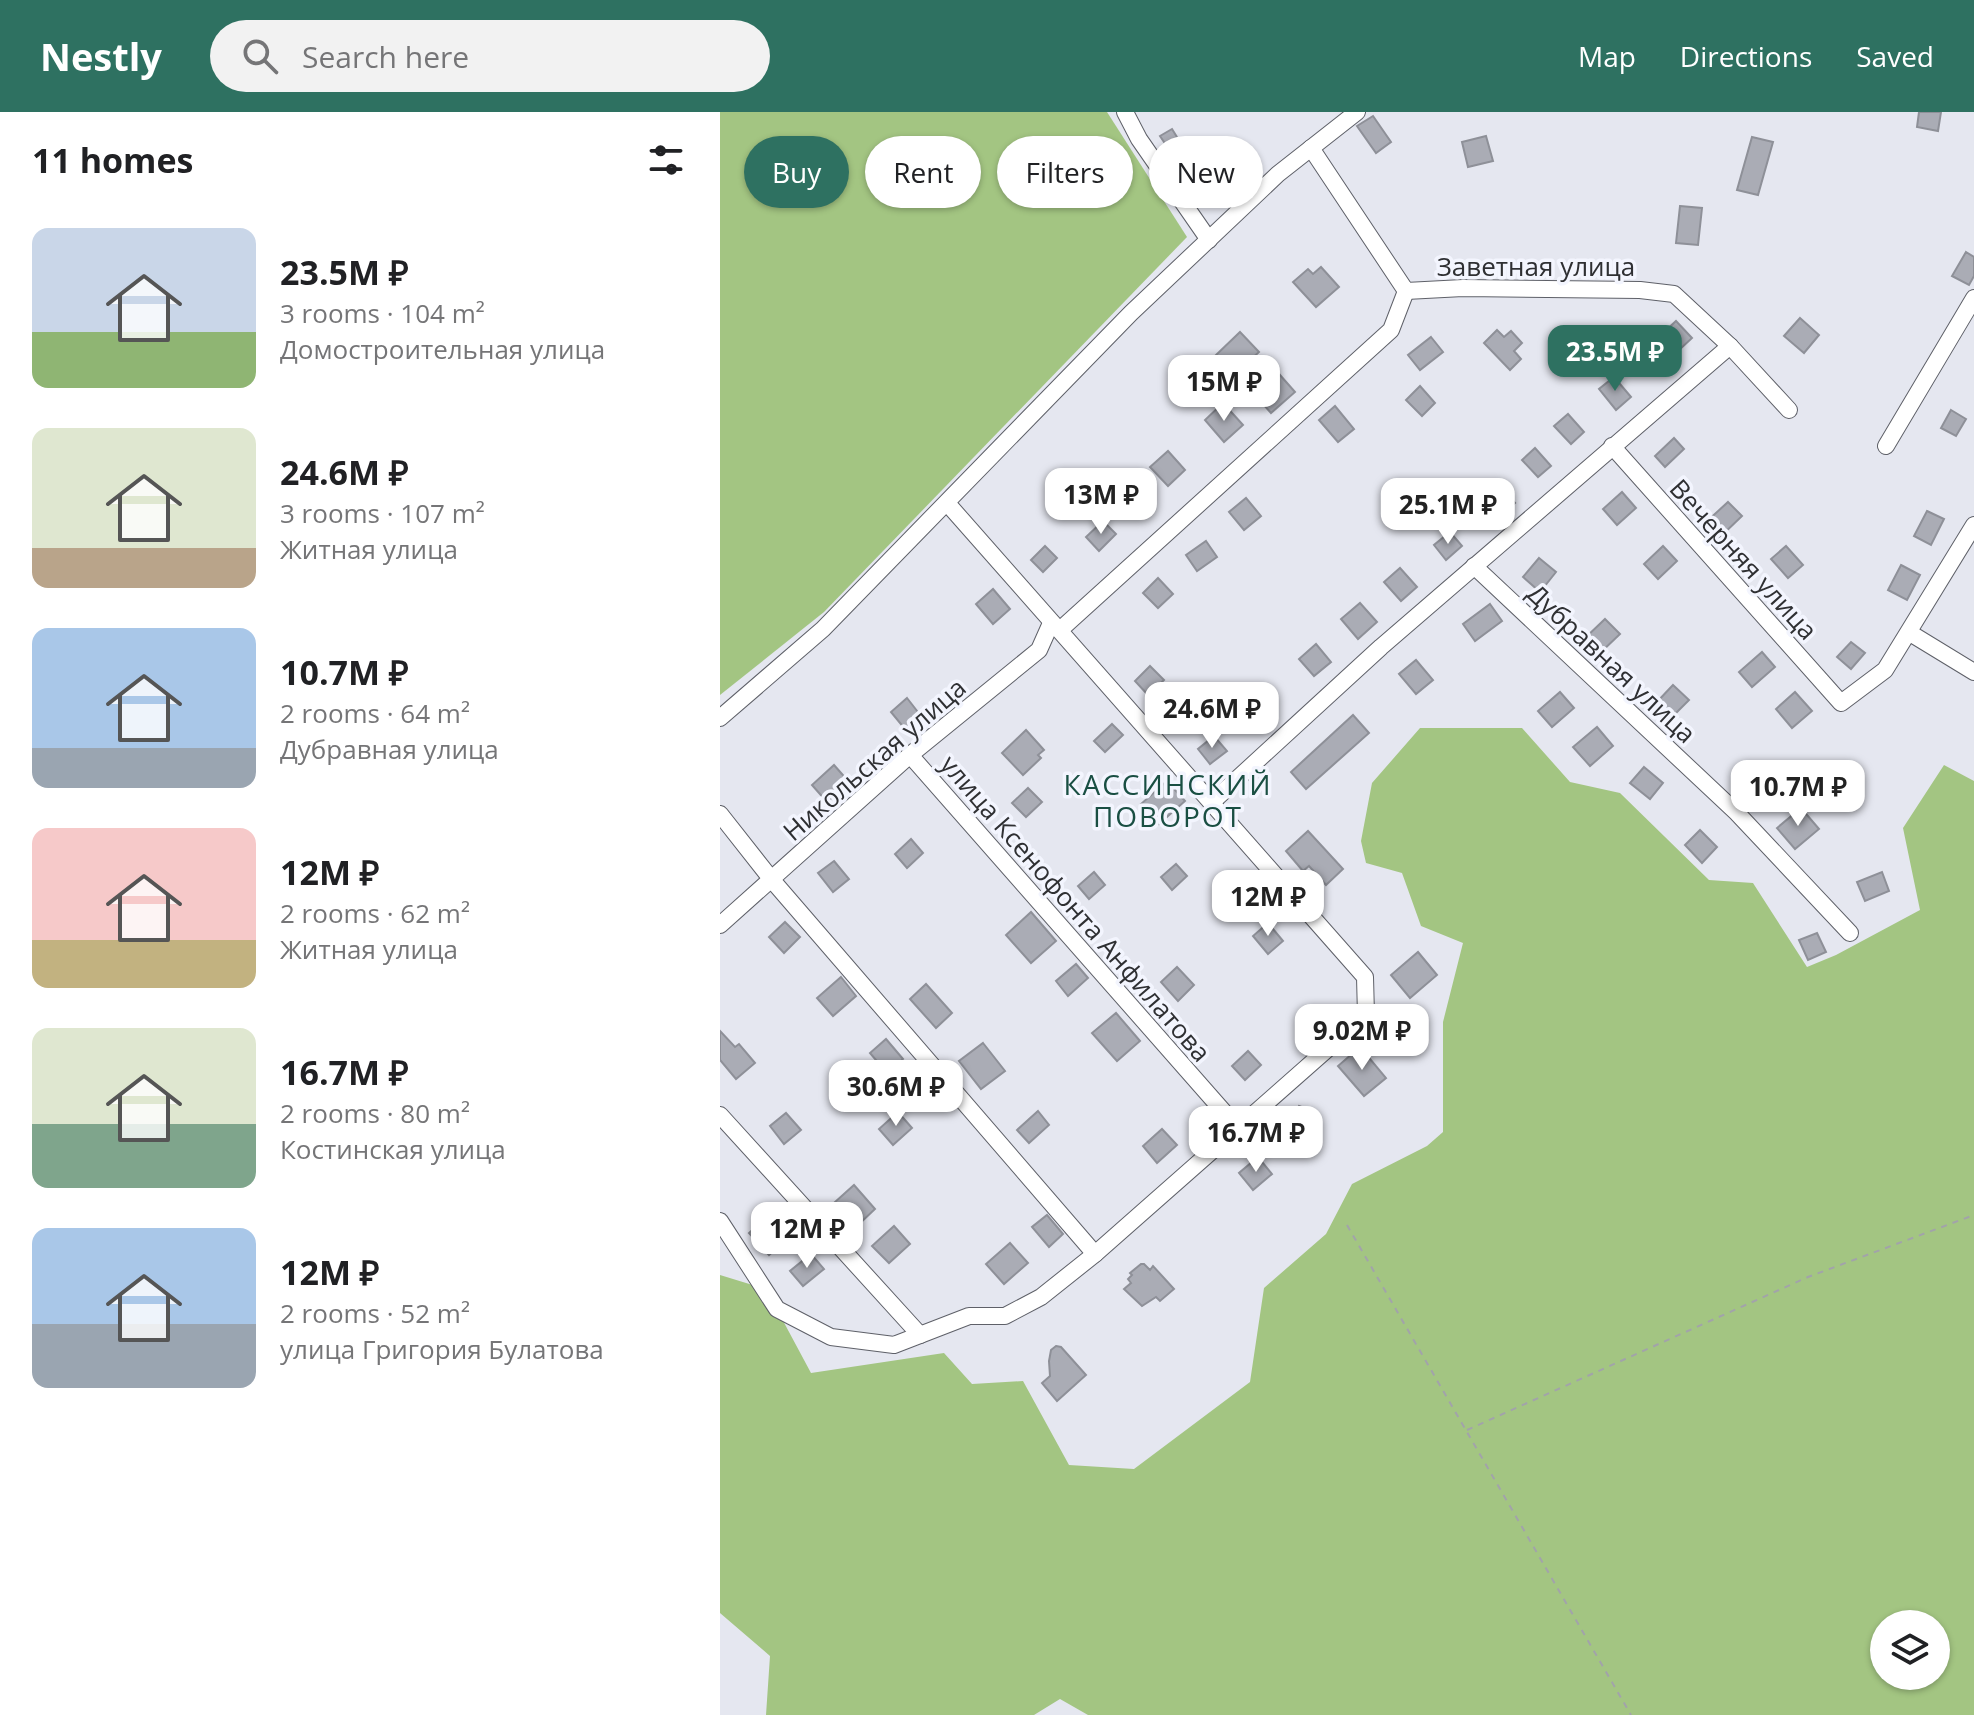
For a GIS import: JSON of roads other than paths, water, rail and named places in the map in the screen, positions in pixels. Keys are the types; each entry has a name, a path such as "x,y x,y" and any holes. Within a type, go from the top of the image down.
{"street":[{"path":"1125,112 1139,139 1209,240"},
{"path":"720,718 823,629 1131,313 1278,174 1357,112"},
{"name":"Заветная улица","path":"1311,148 1406,291 1463,288 1640,290 1674,294 1730,346 1789,410"},
{"name":"Никольская улица","path":"720,925 910,755 1039,650 1056,626 1391,330 1406,291"},
{"path":"1886,446 1974,298"},
{"path":"1212,802 1381,647 1730,346"},
{"name":"Вечерняя улица","path":"1612,446 1841,703 1885,670 1910,633"},
{"path":"720,1221 777,1309 831,1337 894,1345 969,1316 1005,1316 1041,1297 1095,1254 1366,1015 1365,977 947,503"},
{"path":"1974,525 1910,633 1974,672"},
{"name":"Дубравная улица","path":"1474,566 1737,813 1850,933"},
{"name":"улица Ксенофонта Анфилатова","path":"910,755 1238,1128"},
{"path":"720,814 772,880 1095,1254"},
{"path":"720,1115 920,1335"}],"district":[{"name":"КАССИНСКИЙ ПОВОРОТ","path":"1168,800"}]}
